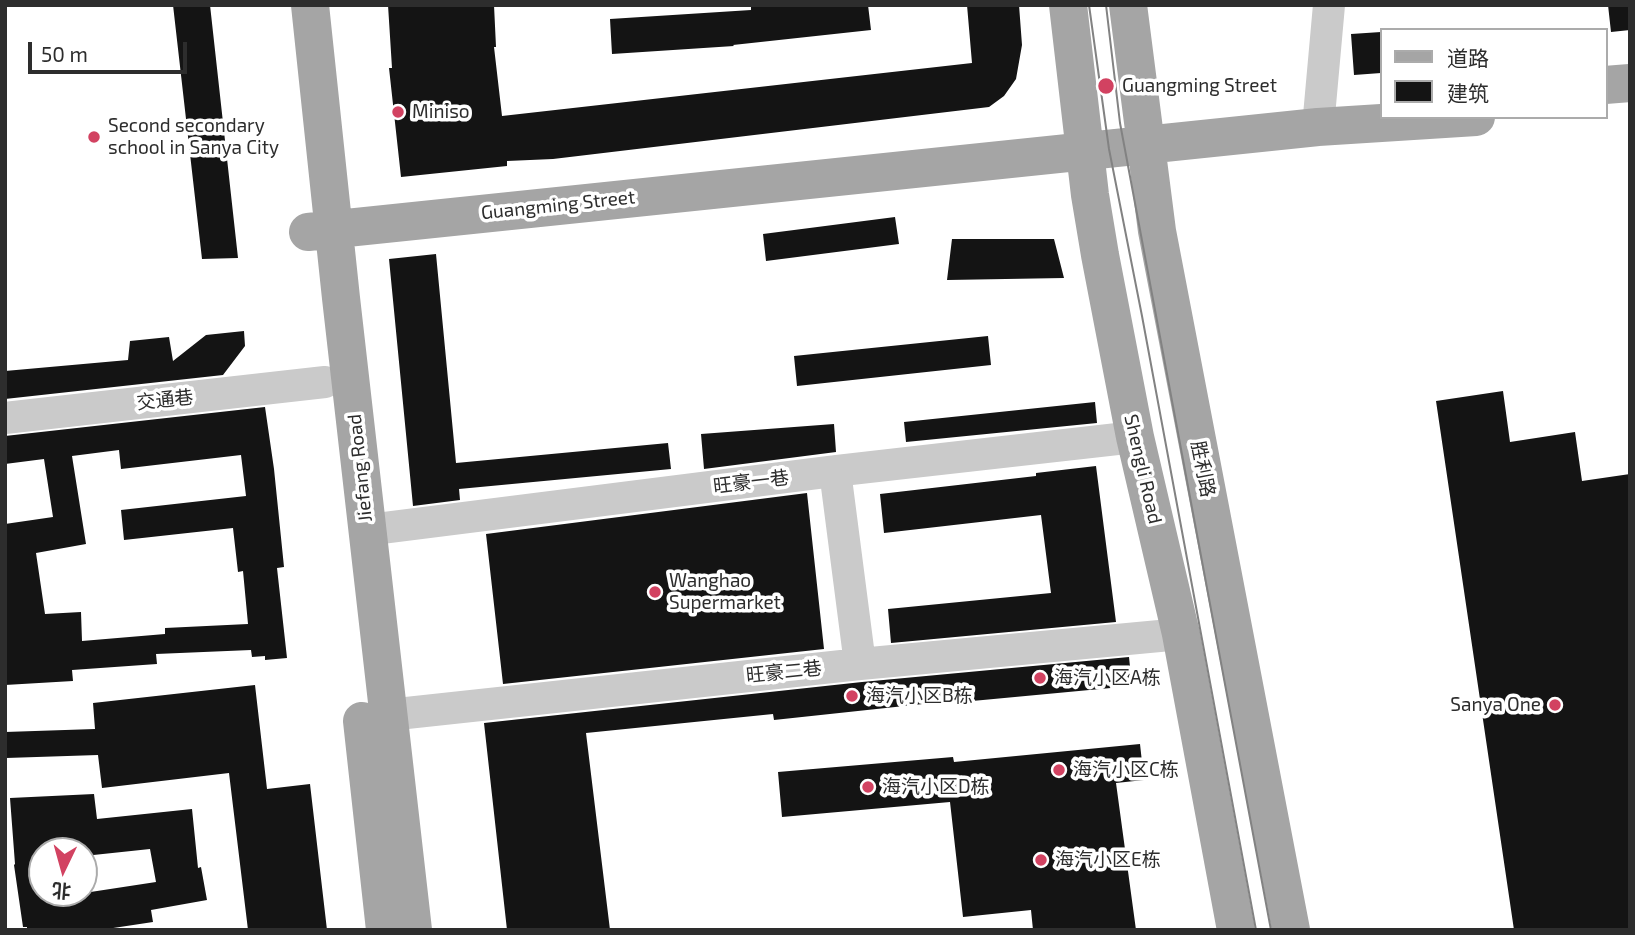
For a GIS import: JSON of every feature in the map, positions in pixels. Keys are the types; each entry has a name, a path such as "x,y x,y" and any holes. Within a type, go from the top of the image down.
{"main road":[{"name":"Jiefang Road","path":"284,5 321,220 367,530 413,930"},
{"name":"Jiefang Road","path":"310,5 326,382 385,930"},
{"name":"Shengli Road","path":"1068,5 1098,244 1135,437 1181,634 1236,930"},
{"name":"胜利路","path":"1128,5 1157,231 1291,930"},
{"path":"1607,85 1630,83"},
{"name":"Guangming Street","path":"1319,116 1380,100"},
{"path":"1607,109 1630,108"},
{"name":"Guangming Street","path":"321,220 1144,133 1319,116 1380,116"}],"street":[{"path":"1319,116 1329,5"},
{"name":"交通巷","path":"5,418 326,382"},
{"name":"旺豪一巷","path":"367,530 835,471 1135,437"},
{"path":"835,471 860,664"},
{"name":"旺豪二巷","path":"388,715 860,664 1181,634"}],"building":[{"path":"173,5 210,5 238,258 202,259"},
{"path":"388,5 494,5 494,47 502,116 972,63 967,5 1019,5 1022,45 1016,79 1004,96 989,107 553,159 507,161 507,166 401,177 389,68 392,68"},
{"path":"751,5 868,5 871,30 734,46 612,54 610,19 751,10"},
{"path":"1608,5 1630,5 1630,30 1611,32"},
{"path":"1380,32 1380,73 1354,75 1351,34"},
{"path":"895,217 899,244 766,261 763,234"},
{"path":"952,239 1054,239 1064,278 947,280"},
{"path":"436,254 456,463 668,443 671,469 459,489 460,500 413,506 389,259"},
{"path":"244,331 245,346 223,375 5,399 5,371 128,360 130,341 169,337 173,361 206,335"},
{"path":"988,336 991,365 797,386 794,356"},
{"name":"Sanya One","path":"1503,391 1510,442 1575,432 1582,481 1630,474 1630,930 1514,930 1436,401"},
{"path":"1095,402 1097,423 906,442 904,422"},
{"path":"265,407 284,567 277,568 287,658 265,660 265,656 252,657 251,650 156,654 157,664 72,670 73,681 5,685 5,524 53,517 44,459 5,464 5,436","holes":["119,450 121,469 241,455 246,496 121,510 124,540 233,528 238,572 243,571 248,624 165,628 165,634 82,641 81,612 45,614 36,553 86,544 72,456"]},
{"path":"834,424 836,452 704,469 701,434"},
{"path":"1096,466 1116,622 891,643 888,609 1051,593 1041,515 884,533 880,494 1036,476 1036,473"},
{"name":"Wanghao Supermarket","path":"807,493 824,649 503,684 486,534"},
{"path":"1129,657 1132,686 951,701 774,720 773,714 586,733 610,930 507,930 484,723 862,682"},
{"path":"255,685 267,789 310,784 327,930 248,930 229,773 102,788 98,755 6,758 5,732 95,729 93,703"},
{"path":"1140,744 1144,780 1116,783 1136,930 1033,930 1031,910 963,917 950,802 782,817 778,772 953,757 954,762"},
{"path":"94,794 97,819 192,809 198,868 201,867 207,900 151,910 153,922 100,930 27,930 27,927 23,927 10,798"}],"tram line":[{"path":"1089,5 1109,149 1256,930"},
{"path":"1106,5 1120,123 1271,930"}],"place":[{"name":"Guangming Street","path":"1106,86"},
{"name":"Miniso","path":"398,112"},
{"name":"Second secondary school in Sanya City","path":"94,137"},
{"name":"Wanghao Supermarket","path":"655,592"},
{"name":"海汽小区A栋","path":"1040,678"},
{"name":"海汽小区B栋","path":"852,696"},
{"name":"Sanya One","path":"1555,705"},
{"name":"海汽小区C栋","path":"1059,770"},
{"name":"海汽小区D栋","path":"868,787"},
{"name":"海汽小区E栋","path":"1041,860"}]}
